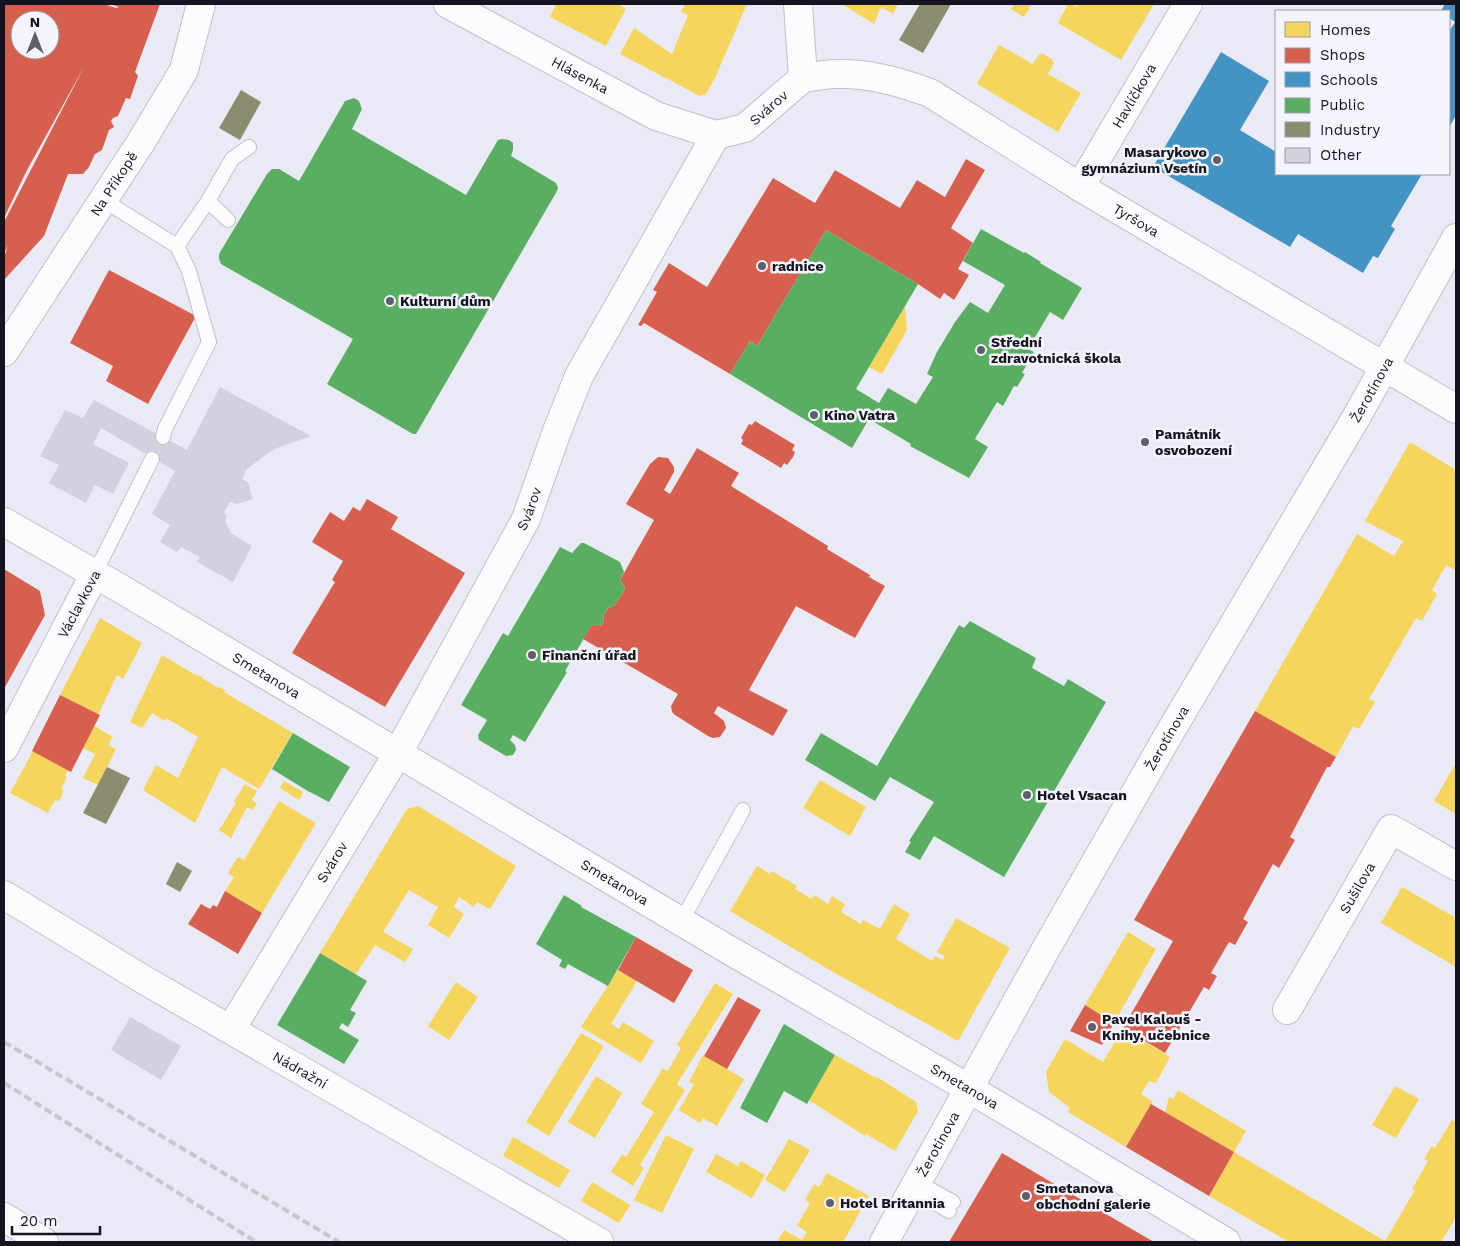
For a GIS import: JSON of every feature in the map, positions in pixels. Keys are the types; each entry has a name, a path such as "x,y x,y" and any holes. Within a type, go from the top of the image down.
{"street":[{"name":"Na Příkopě","path":"4,352 141,142 184,70 201,4"},
{"name":"Hlásenka","path":"448,4 656,116 716,135"},
{"path":"798,4 803,78"},
{"name":"Havlíčkova","path":"1080,187 1188,4"},
{"name":"Tyršova","path":"803,78 839,74 874,76 904,83 930,93 1080,187 1456,409"},
{"name":"Svárov","path":"232,1029 398,753 526,519 578,376 716,135 745,128 803,78"},
{"name":"Žerotínova","path":"884,1242 1047,947 1169,734 1190,702 1385,368 1456,238"},
{"name":"Smetanova","path":"4,522 398,753 681,922 970,1088 1226,1242"},
{"name":"Václavkova","path":"4,748 95,574"},
{"name":"Sušilova","path":"1288,1010 1391,829 1456,866"},
{"name":"Nádražní","path":"4,895 146,981 599,1242"},
{"path":"4,1218 44,1242"}],"lane":[{"path":"177,246 208,201 232,159 249,147"},
{"path":"103,200 177,246 189,271 209,342 164,429 163,437"},
{"path":"208,201 228,220"},
{"name":"Václavkova","path":"95,574 152,459"},
{"path":"681,922 742,810"},
{"path":"915,1186 951,1206"}],"building: Homes":[{"path":"556,4 617,4 626,9 606,46 550,17"},
{"path":"685,4 747,4 715,78 706,94 700,96 620,54 634,28 672,54 688,15 681,12"},
{"path":"842,4 898,4 893,14 881,7 874,24"},
{"path":"1015,4 1032,4 1024,17 1011,9"},
{"path":"1068,4 1077,7 1079,4 1154,4 1121,60 1058,23"},
{"path":"999,45 1033,64 1039,54 1041,55 1042,53 1053,60 1054,63 1048,74 1081,93 1058,132 977,84"},
{"path":"905,306 907,330 882,374 869,367"},
{"path":"1410,442 1456,470 1456,571 1446,565 1432,590 1437,594 1422,621 1416,618 1369,699 1375,702 1359,729 1353,726 1336,757 1255,711 1357,534 1394,556 1403,541 1365,521"},
{"path":"100,618 142,643 123,679 117,675 98,715 60,695"},
{"path":"162,655 194,674 203,677 218,688 225,690 224,692 293,733 259,789 222,767 195,823 143,790 156,765 178,778 198,737 166,718 165,721 152,713 142,728 130,722"},
{"path":"94,726 113,737 108,745 116,749 98,785 83,778 95,754 83,748"},
{"path":"33,751 68,770 61,789 64,790 59,801 55,800 48,813 10,793"},
{"path":"1456,763 1456,814 1434,801"},
{"path":"820,780 866,807 850,836 803,808"},
{"path":"284,781 303,792 299,800 280,788"},
{"path":"245,784 257,791 252,800 257,803 253,810 247,807 231,838 219,830 236,803 234,801"},
{"path":"279,801 316,823 262,913 225,891 234,877 228,873 238,857 244,860"},
{"path":"418,806 516,866 490,909 477,902 474,907 459,897 454,907 464,914 449,938 428,925 438,907 409,890 383,932 413,949 405,962 375,945 356,974 320,953 407,809"},
{"path":"757,866 770,874 772,871 797,886 795,889 812,899 814,895 828,904 832,896 845,904 841,912 861,924 863,920 880,929 894,904 910,914 896,939 932,961 935,956 942,960 945,956 937,952 956,918 1010,948 958,1041 833,972 730,911"},
{"path":"1402,887 1456,918 1456,967 1381,923"},
{"path":"1128,932 1156,949 1114,1023 1085,1005"},
{"path":"618,970 637,981 611,1024 619,1029 623,1022 654,1041 641,1063 581,1027"},
{"path":"456,982 478,997 449,1040 428,1026"},
{"path":"715,983 733,994 677,1084 685,1090 640,1165 644,1168 633,1186 611,1172 622,1154 626,1157 654,1112 641,1104 663,1068 668,1071 681,1048 677,1045"},
{"path":"1123,1028 1170,1057 1156,1083 1149,1081 1141,1094 1153,1102 1126,1147 1068,1112 1070,1108 1049,1092 1046,1072 1065,1039 1103,1062"},
{"path":"581,1033 604,1046 549,1136 526,1122"},
{"path":"703,1055 744,1079 717,1126 703,1118 700,1123 679,1110 694,1084 689,1082"},
{"path":"835,1055 877,1077 916,1102 918,1111 895,1151 866,1134 865,1136 809,1100"},
{"path":"596,1076 622,1093 595,1138 568,1122"},
{"path":"1395,1086 1419,1099 1396,1138 1372,1125"},
{"path":"1178,1090 1246,1131 1234,1152 1165,1112 1169,1097 1173,1099"},
{"path":"1452,1120 1456,1122 1456,1217 1441,1242 1289,1242 1209,1196 1234,1152 1385,1241 1415,1190 1412,1189 1428,1161 1424,1159 1432,1146 1435,1148"},
{"path":"666,1135 694,1149 662,1213 634,1200"},
{"path":"513,1137 570,1170 559,1188 503,1156"},
{"path":"789,1139 810,1150 785,1192 765,1180"},
{"path":"716,1154 738,1166 741,1161 765,1175 752,1198 706,1172"},
{"path":"827,1173 869,1196 843,1242 777,1242 784,1230 802,1240 807,1232 797,1226 810,1203 805,1200 814,1184 819,1187"},
{"path":"592,1182 630,1205 619,1223 581,1201"}],"building: Shops":[{"path":"4,4 104,4 116,8 119,7 110,4 160,4 135,72 138,76 130,99 126,98 118,116 111,121 114,127 109,130 102,150 95,154 89,167 83,174 68,174 44,236 4,280 4,257 8,246 4,253 4,222 85,65 26,172 4,218"},
{"name":"radnice","path":"966,159 985,170 951,228 973,243 958,269 969,275 954,300 944,293 940,299 826,230 757,346 750,341 730,374 644,323 641,326 638,325 657,292 653,290 669,263 707,287 773,178 815,203 835,170 900,208 917,180 945,197"},
{"path":"109,270 196,316 148,404 106,381 113,366 70,343"},
{"path":"755,421 795,445 792,450 795,452 793,457 787,465 784,463 781,468 741,444 743,440 741,438 749,424 752,425"},
{"path":"697,448 739,473 731,486 828,546 827,549 885,586 855,638 796,606 749,690 788,710 773,736 718,706 714,713 724,721 726,728 720,737 713,738 708,736 672,712 671,706 678,694 583,639 591,626 603,624 604,615 608,608 615,605 624,591 625,587 620,580 654,520 626,504 650,464 658,457 668,458 674,467 674,472 664,490 670,494"},
{"path":"367,499 398,517 391,529 465,573 385,707 292,653 335,582 332,580 343,561 312,542 330,512 344,521 353,507 360,511"},
{"path":"4,569 40,591 45,615 4,689"},
{"path":"60,695 100,715 71,772 32,751"},
{"path":"1255,711 1336,757 1330,767 1327,767 1290,837 1295,840 1279,868 1273,864 1243,919 1248,922 1235,945 1229,942 1211,973 1217,976 1209,990 1204,987 1165,1053 1123,1028 1173,941 1134,920"},
{"path":"225,891 262,913 238,954 188,924 201,904 210,909 213,905 217,907"},
{"path":"636,937 693,970 674,1003 618,970"},
{"path":"738,997 761,1010 727,1069 704,1056"},
{"name":"Pavel Kalouš - Knihy, učebnice","path":"1085,1005 1114,1023 1102,1045 1070,1031"},
{"path":"1151,1104 1234,1152 1209,1196 1126,1147"},
{"name":"Smetanova obchodní galerie","path":"1002,1153 1051,1182 1154,1242 949,1242"}],"building: Schools":[{"path":"1445,4 1456,4 1456,115 1450,126 1450,30 1455,22 1450,19 1450,10 1442,10"},
{"name":"Masarykovo gymnázium Vsetín","path":"1221,52 1269,81 1240,130 1275,151 1275,175 1421,175 1391,226 1395,229 1378,258 1373,256 1363,273 1298,234 1290,247 1153,167"}],"building: Public":[{"name":"Kulturní dům","path":"354,98 359,101 362,109 352,129 466,195 498,140 502,139 513,143 511,156 556,183 558,188 416,434 327,384 353,339 221,264 219,259 219,254 267,174 272,169 279,169 299,181 345,101"},
{"path":"981,229 1025,252 1082,288 1063,320 1050,312 1028,349 1034,352 1022,373 1025,374 1017,387 1014,386 1003,406 997,402 975,439 988,447 969,478 910,446 911,444 869,419 852,448 730,374 750,341 757,346 826,230 918,284 856,389 879,403 888,388 916,404 933,377 927,374 937,352 955,322 970,302 988,313 1005,285 963,261"},
{"name":"Finanční úřad","path":"581,543 620,562 624,572 620,580 625,587 624,591 615,605 608,608 604,615 603,624 591,626 565,671 567,672 525,742 513,735 510,740 515,745 516,750 513,755 506,756 479,740 478,735 487,720 461,705 503,633 508,636 560,547 572,553"},
{"path":"970,621 1036,658 1032,668 1064,686 1068,679 1106,702 1004,877 934,836 920,860 905,852 911,842 909,841 934,802 890,777 875,801 805,760 821,733 877,766 959,625 964,628"},
{"path":"293,733 350,767 329,802 272,769"},
{"path":"564,895 581,907 636,937 608,986 568,964 565,969 559,966 562,960 536,944"},
{"path":"320,953 367,981 350,1010 356,1013 348,1027 342,1023 339,1028 359,1040 344,1064 277,1025"},
{"path":"784,1024 835,1055 807,1104 784,1091 767,1123 740,1108"}],"building: Industry":[{"path":"920,4 951,4 923,53 899,40"},
{"path":"241,90 261,102 240,140 219,128"},
{"path":"107,767 130,778 106,824 83,813"},
{"path":"177,862 192,871 180,892 166,884"}],"building: Other":[{"path":"220,387 311,436 277,448 247,469 242,479 248,482 253,499 237,504 230,502 224,512 226,523 231,533 252,546 233,582 197,562 200,557 181,547 177,552 160,542 170,525 152,514 175,471 101,428 93,444 129,463 113,494 95,485 86,503 49,483 59,465 40,456 65,410 83,418 94,400 187,450"},
{"path":"130,1017 181,1046 161,1080 111,1050"}],"railway":[{"path":"4,1042 339,1242"},
{"path":"4,1083 256,1242"}],"place":[{"name":"Masarykovo gymnázium Vsetín","path":"1217,160"},
{"name":"radnice","path":"762,266"},
{"name":"Kulturní dům","path":"390,301"},
{"name":"Střední zdravotnická škola","path":"981,350"},
{"name":"Kino Vatra","path":"814,415"},
{"name":"Památník osvobození","path":"1145,442"},
{"name":"Finanční úřad","path":"532,655"},
{"name":"Hotel Vsacan","path":"1027,795"},
{"name":"Pavel Kalouš - Knihy, učebnice","path":"1092,1027"},
{"name":"Smetanova obchodní galerie","path":"1026,1196"},
{"name":"Hotel Britannia","path":"830,1203"}]}
